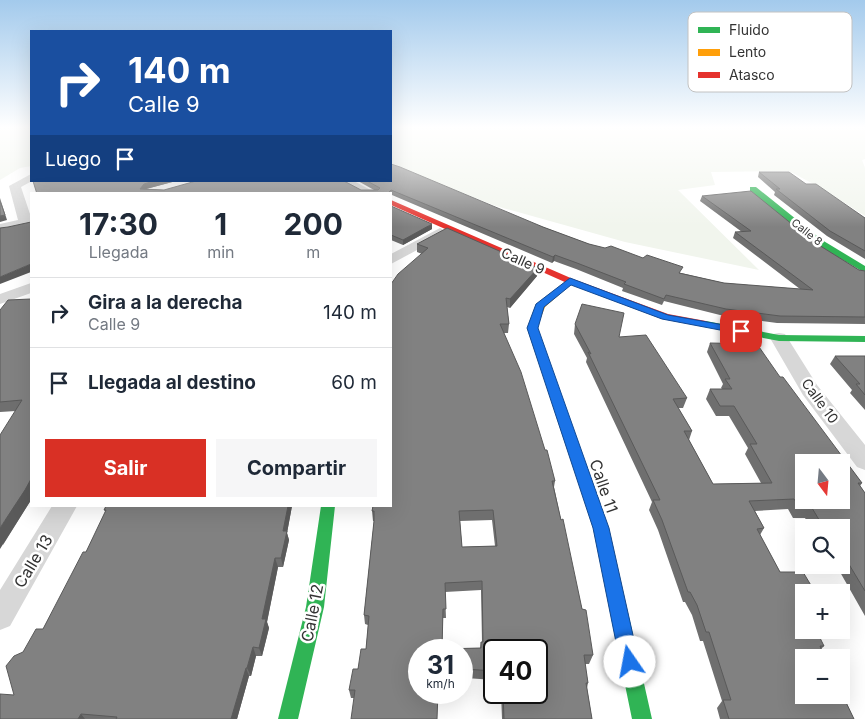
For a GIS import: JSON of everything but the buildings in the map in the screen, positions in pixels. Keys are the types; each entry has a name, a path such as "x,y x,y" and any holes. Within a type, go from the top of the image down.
{"street":[{"path":"0,228 28,222 15,186 30,178"},
{"path":"346,182 368,192"},
{"name":"Calle 8","path":"753,188 819,242 865,270"},
{"name":"Calle 9","path":"392,202 570,281 666,317 779,338 865,339"},
{"path":"392,259 448,227"},
{"name":"Calle 11","path":"570,281 540,306 532,328 601,528 642,719"},
{"path":"0,299 30,288"},
{"name":"Calle 10","path":"779,338 810,390 865,461"},
{"name":"Calle 13","path":"0,616 64,507"},
{"name":"Calle 12","path":"288,719 315,607 328,507"}],"shaded area":[{"path":"0,161 30,161 30,166 20,168 0,180"},
{"path":"392,161 862,161 865,168 865,216 823,189 789,171 711,172 715,185 678,190 759,270 625,242 496,206 392,165"}],"traffic: fast":[{"path":"753,189 819,242 865,270"},
{"path":"706,324 779,338 865,339"},
{"path":"288,719 315,607 328,507"},
{"path":"620,617 642,719"}],"traffic: slow":[{"path":"570,281 540,306 532,328 601,528 620,617"}],"traffic: jam":[{"path":"392,202 570,281 666,317 706,324"}],"route":[{"path":"630,662 601,528 532,328 540,306 570,281 666,317 741,331"}]}
